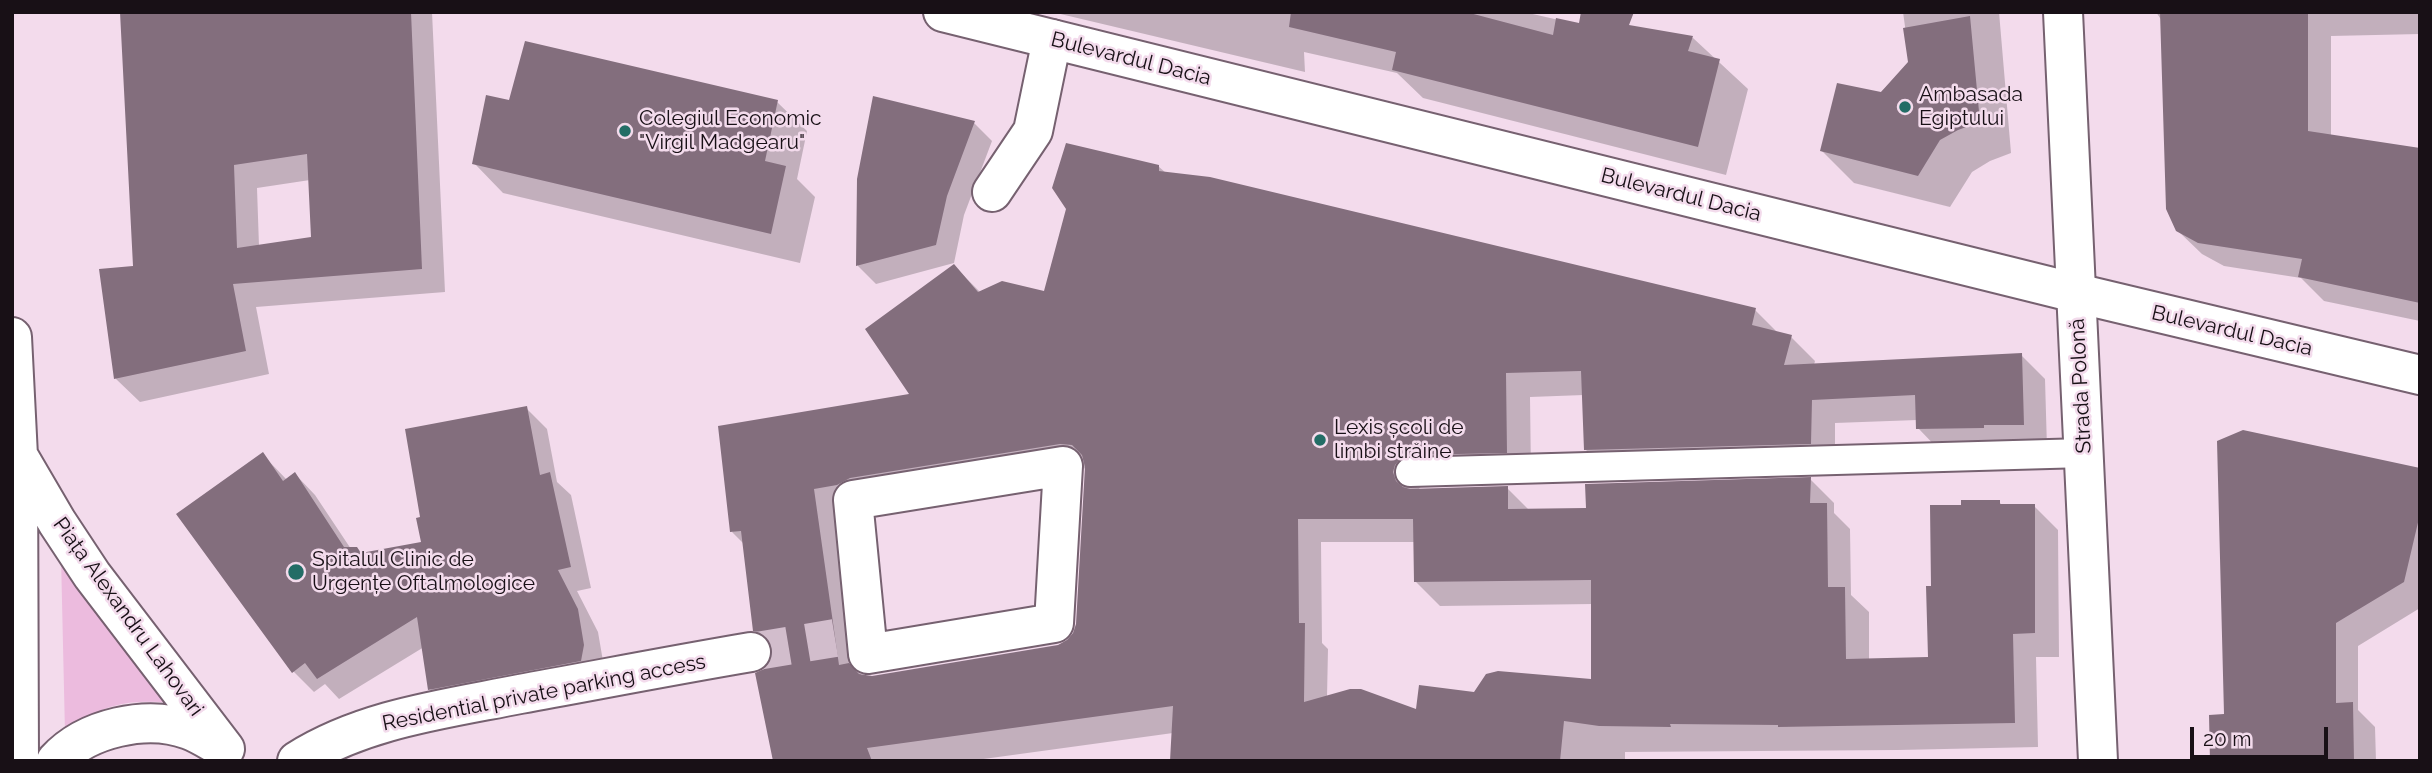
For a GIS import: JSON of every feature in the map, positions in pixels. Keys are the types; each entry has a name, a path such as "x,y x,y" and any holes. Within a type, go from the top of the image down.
{"street":[{"name":"Bulevardul Dacia","path":"943,12 2420,376"},
{"name":"Strada Polonă","path":"2063,12 2098,761"},
{"path":"992,192 1033,131 1052,39"},
{"path":"12,337 19,456"},
{"name":"Piața Alexandru Lahovari","path":"19,456 57,522 92,575 231,755"},
{"name":"Piața Alexandru Lahovari","path":"19,456 19,761"},
{"path":"1063,466 1054,623 868,654 850,636 853,500 1063,466"},
{"name":"Residential private parking access","path":"299,759 371,727 431,711 751,652"},
{"name":"Piața Alexandru Lahovari","path":"56,761 65,751 102,730 145,723 188,729 231,755"}],"lane":[{"path":"1410,472 2085,453"}],"shaded area":[{"path":"61,557 173,703 141,702 115,706 78,723 65,733"}],"building":[{"path":"120,12 411,12 422,269 233,284 246,351 114,379 99,269 133,266","holes":["307,154 311,237 237,248 234,165"]},
{"path":"1291,12 1466,12 1553,35 1556,18 1579,23 1581,12 1634,12 1629,25 1693,36 1688,51 1720,59 1698,147 1392,70 1396,52 1289,27"},
{"path":"2160,12 2308,12 2308,131 2420,148 2420,303 2298,277 2302,259 2198,243 2176,231 2166,209"},
{"name":"Ambasada Egiptului","path":"1970,16 1980,122 1940,140 1918,176 1820,151 1837,83 1881,92 1908,62 1903,28"},
{"name":"Colegiul Economic \"Virgil Madgearu\"","path":"525,41 778,100 765,161 786,166 771,234 472,164 486,95 509,100"},
{"path":"873,96 975,121 947,196 936,245 856,266 857,179"},
{"path":"1066,143 1159,165 1159,171 1210,177 1756,308 1752,325 1792,335 1784,365 2022,353 2024,425 1916,429 1915,395 1812,400 1811,444 1584,450 1581,371 1506,373 1507,453 1409,455 1401,458 1393,472 1396,481 1410,489 1508,486 1508,509 1586,508 1585,484 1811,477 1810,503 1827,503 1828,587 1845,587 1846,659 1928,657 1926,586 1931,586 1930,505 1961,505 1961,500 2000,500 2000,504 2035,504 2035,633 2013,634 2015,723 1778,727 1670,724 1671,727 1599,726 1564,721 1560,761 1170,761 1173,706 867,748 872,761 773,761 755,673 764,669 771,660 773,649 767,638 753,631 741,531 730,532 718,426 909,394 865,329 954,264 978,292 1002,281 1044,291 1066,209 1052,188","holes":["1060,444 1072,445 1082,455 1085,467 1076,624 1067,640 1058,645 872,676 859,674 849,663 839,665 814,489 837,485 850,478","1298,519 1413,519 1414,582 1591,580 1591,679 1498,671 1486,674 1474,692 1419,685 1416,709 1361,689 1350,689 1304,702 1305,623 1299,623"]},
{"path":"527,406 540,475 550,472 571,567 558,570 578,609 584,645 581,661 428,690 417,617 317,679 305,663 292,673 176,514 263,452 283,481 295,472 344,547 357,547 361,553 421,542 416,518 420,517 405,429"},
{"path":"2243,430 2420,468 2420,514 2404,582 2336,623 2336,703 2353,702 2354,761 2210,761 2209,715 2224,714 2217,441"}],"tunnel":[{"path":"751,652 835,638"}],"place":[{"name":"Ambasada Egiptului","path":"1905,107"},
{"name":"Colegiul Economic \"Virgil Madgearu\"","path":"625,131"},
{"name":"Lexis școli de limbi străine","path":"1320,440"},
{"name":"Spitalul Clinic de Urgențe Oftalmologice","path":"296,572"}]}
